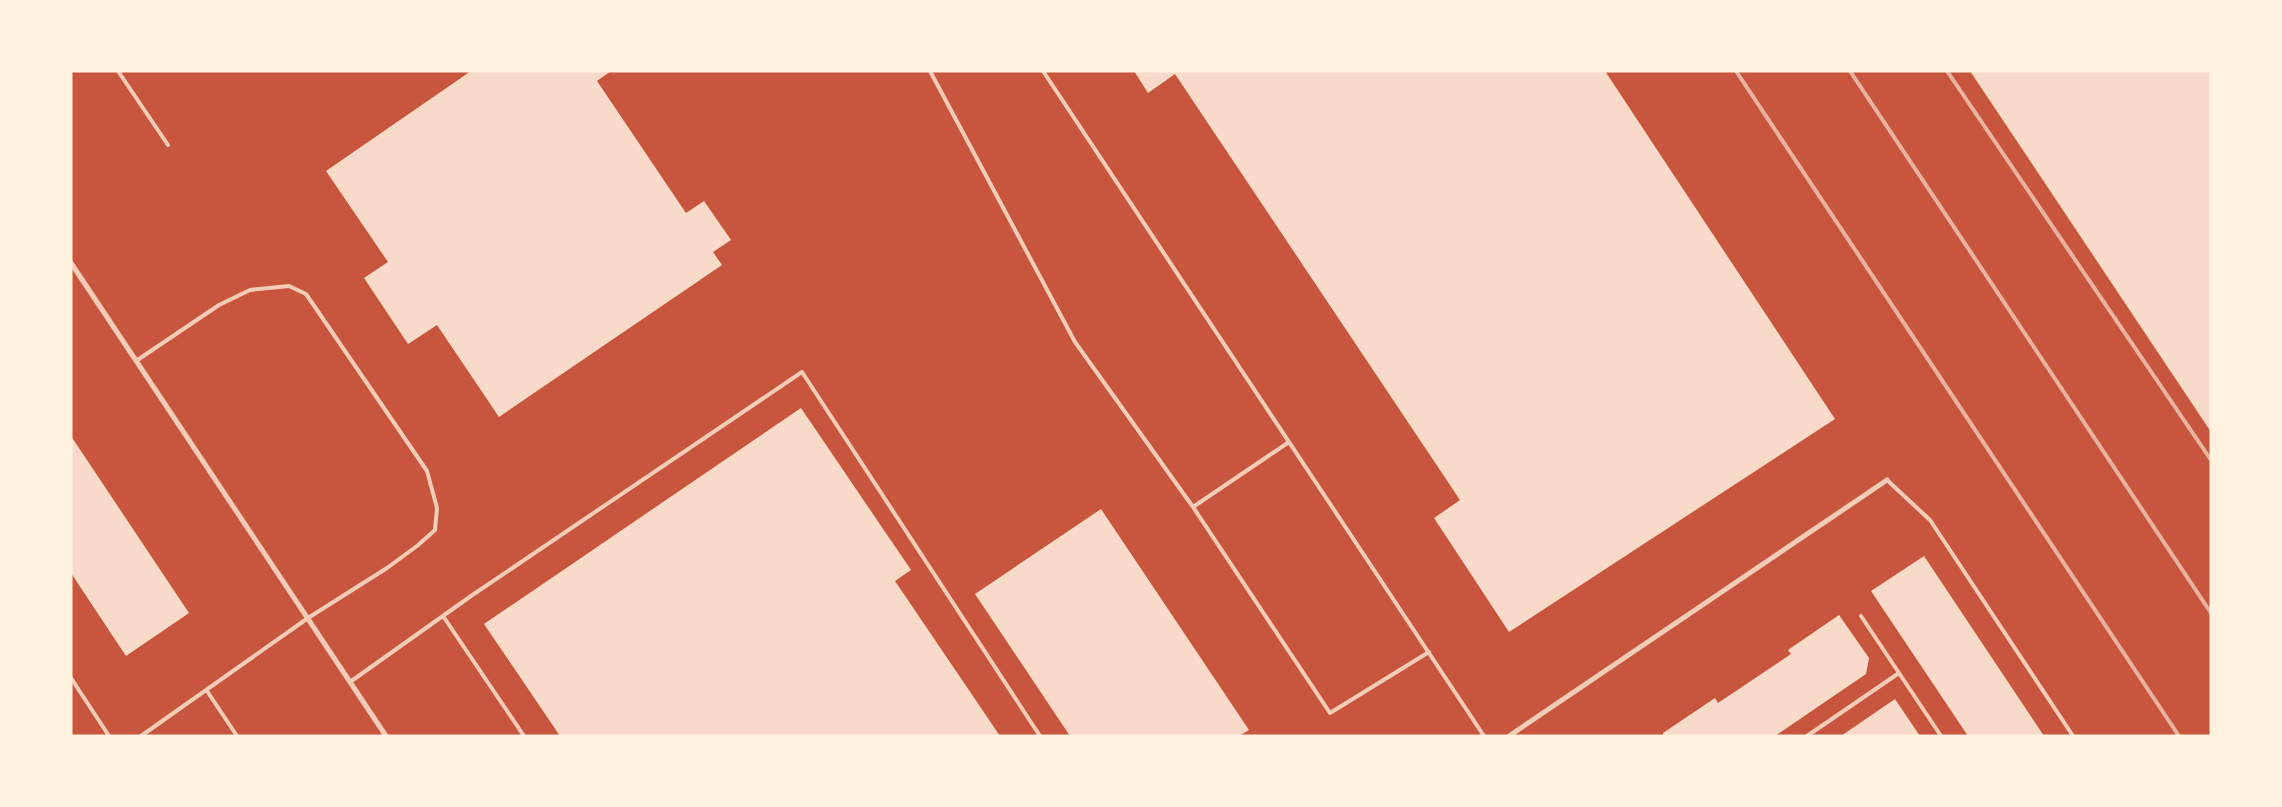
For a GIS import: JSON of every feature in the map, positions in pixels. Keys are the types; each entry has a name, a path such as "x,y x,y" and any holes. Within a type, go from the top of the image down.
{"street":[{"path":"71,264 386,736"},
{"path":"1509,736 1887,480"}],"lane":[{"path":"118,71 168,145"},
{"path":"930,71 1075,342 1193,507 1330,712 1429,652"},
{"path":"1043,71 1484,736"},
{"path":"136,361 219,305 250,290 289,286 306,294 427,471 437,508 435,530 417,546 387,568 308,618 141,736"},
{"path":"350,682 443,616 802,372 1040,736"},
{"path":"1193,507 1289,442"},
{"path":"1887,480 1930,520 2073,736"},
{"path":"443,616 524,736"},
{"path":"1860,616 1941,736"},
{"path":"1807,736 1899,673"},
{"path":"71,678 110,736"},
{"path":"207,691 237,736"}],"building":[{"path":"471,71 611,71 597,81 686,213 704,201 731,240 713,252 722,265 499,417 437,325 408,344 364,278 388,262 326,171"},
{"path":"1134,71 1605,71 1835,419 1509,632 1434,518 1460,500 1175,74 1148,93"},
{"path":"1970,71 2211,71 2211,432"},
{"path":"801,408 911,570 895,581 1000,736 560,736 484,624"},
{"path":"71,436 189,613 126,656 71,573"},
{"path":"1101,509 1249,730 1239,736 1070,736 975,594"},
{"path":"1924,556 2044,736 1968,736 1871,591"},
{"path":"1839,615 1869,658 1866,674 1775,736 1664,736 1663,733 1715,698 1718,703 1791,654 1788,650"},
{"path":"1895,699 1920,736 1841,736"}],"railway":[{"path":"1736,71 2179,736"},
{"path":"1850,71 2211,613"},
{"path":"1947,71 2211,460"}]}
